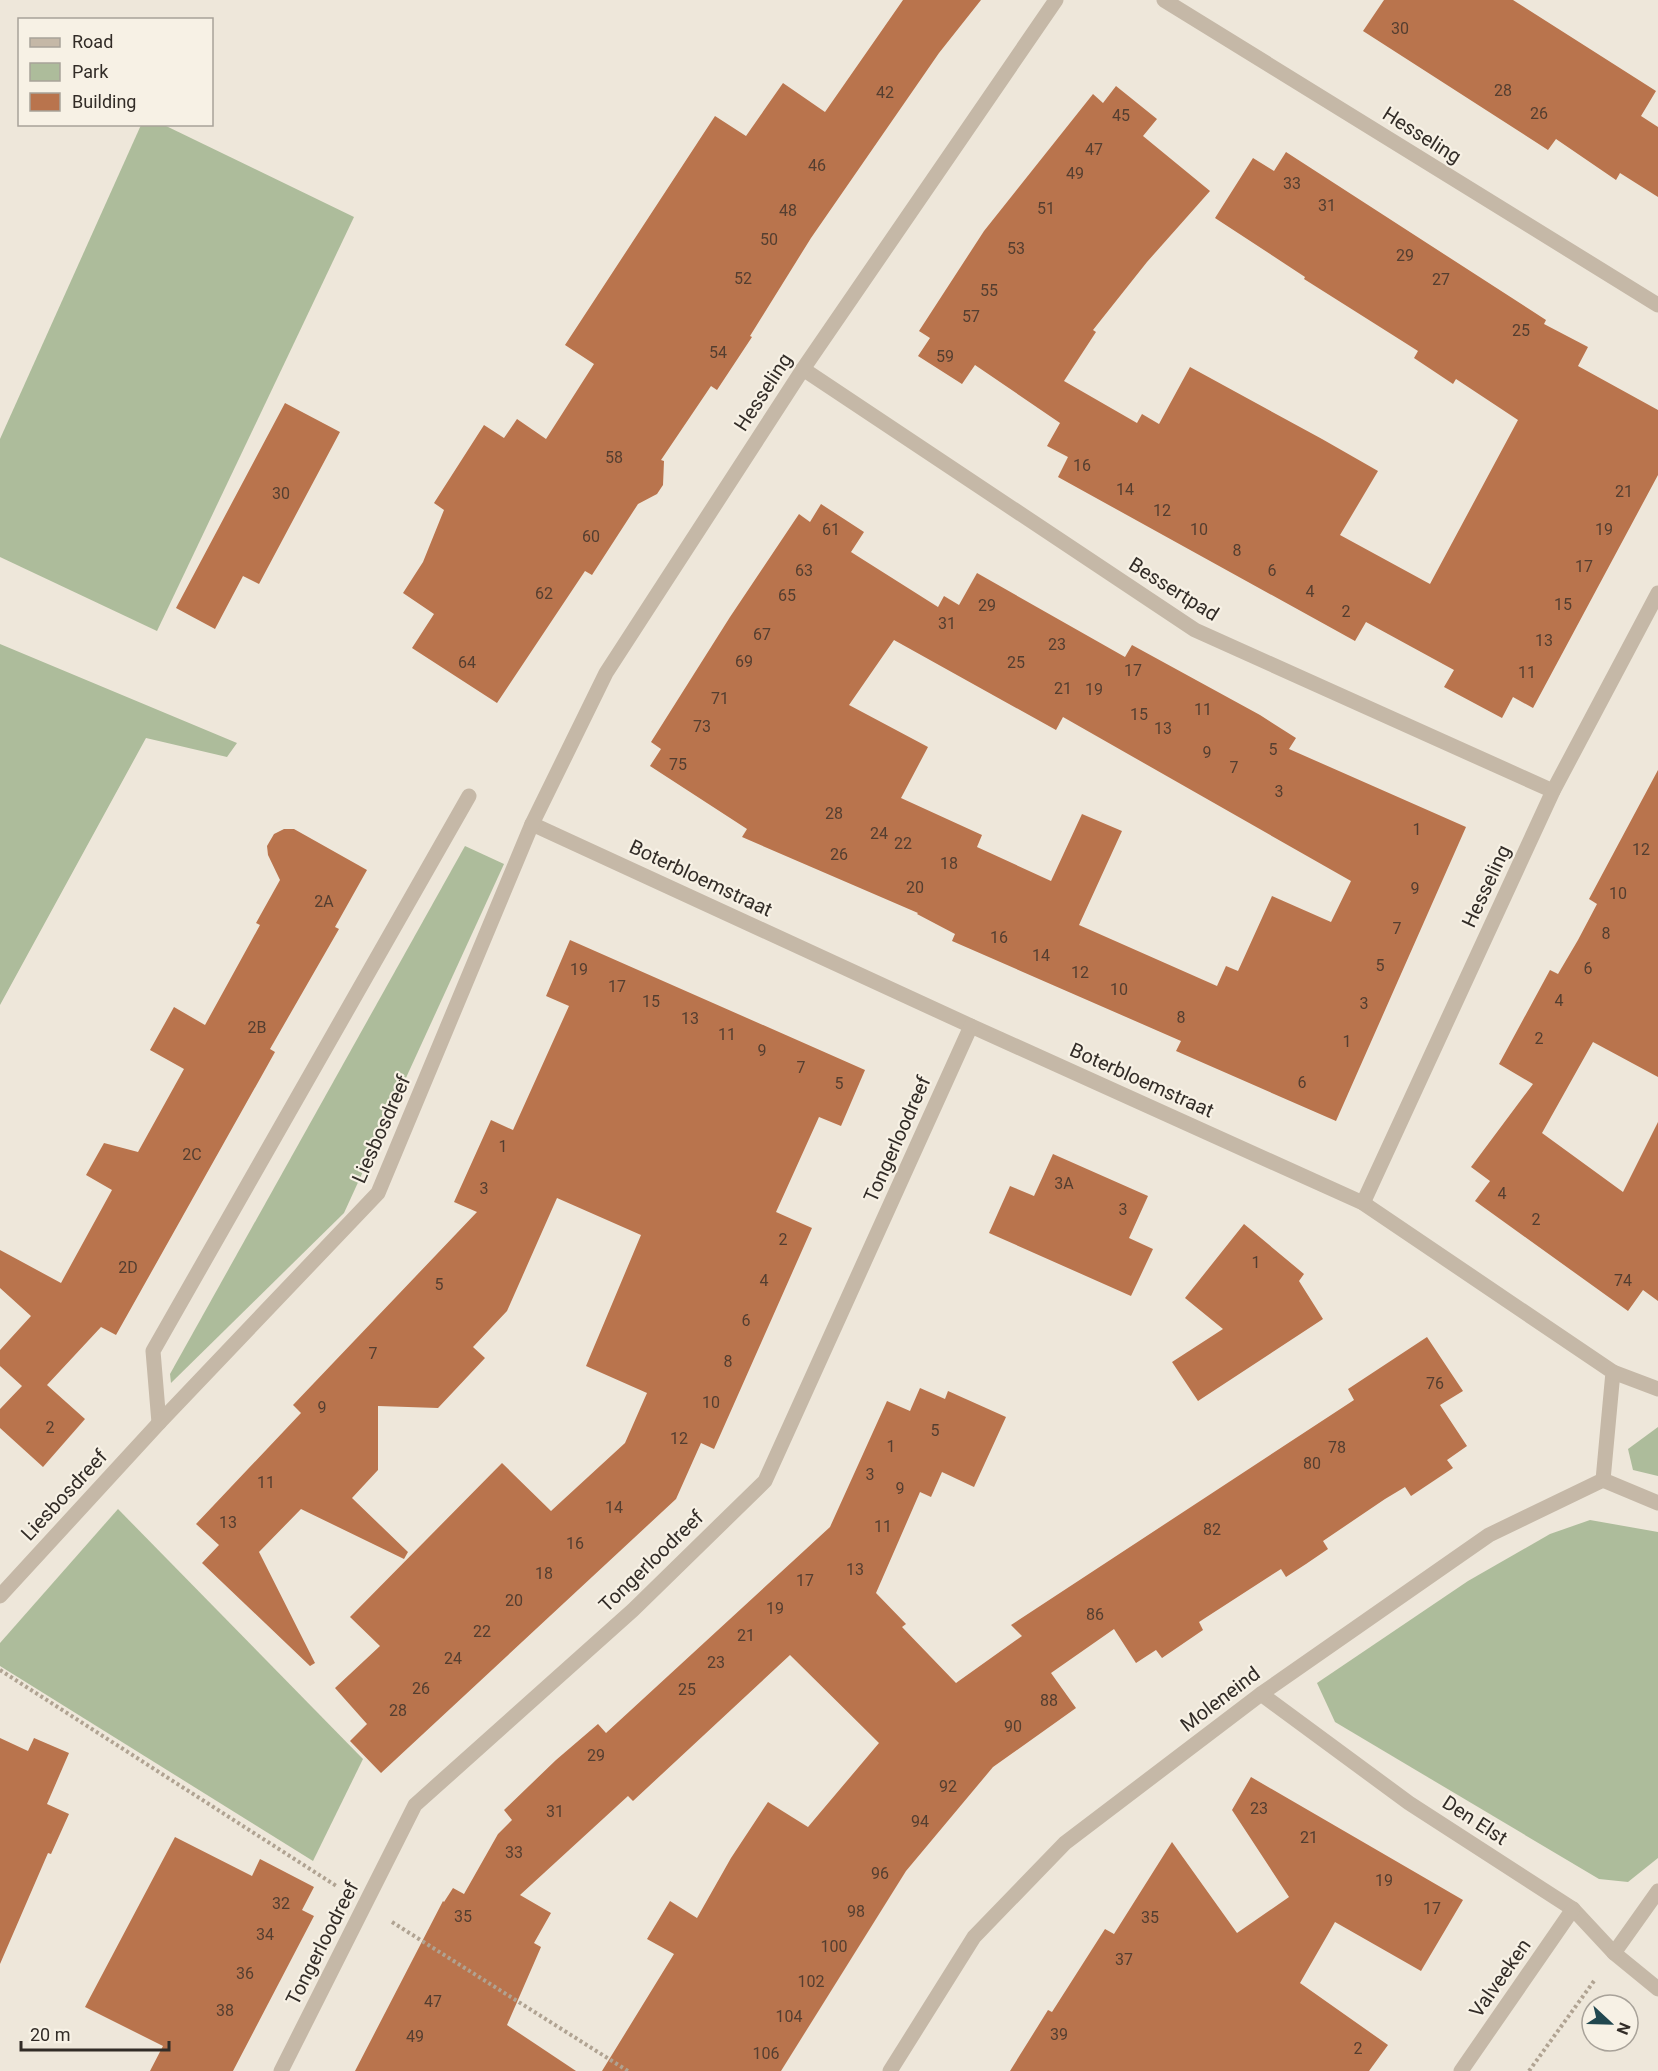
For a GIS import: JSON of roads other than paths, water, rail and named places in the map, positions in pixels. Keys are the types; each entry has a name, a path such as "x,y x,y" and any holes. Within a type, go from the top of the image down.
{"street":[{"name":"Hesseling","path":"532,824 606,673 803,369 1056,0"},
{"name":"Hesseling","path":"1164,0 1658,305"},
{"name":"Bessertpad","path":"803,369 1195,630 1553,791"},
{"name":"Hesseling","path":"1363,1203 1553,791 1658,593"},
{"path":"159,1423 153,1351 469,796"},
{"name":"Boterbloemstraat","path":"532,824 1363,1203 1613,1372"},
{"name":"Liesbosdreef","path":"0,1596 159,1423 378,1193 532,824"},
{"name":"Tongerloodreef","path":"281,2071 415,1805 633,1610 765,1481 971,1026"},
{"path":"1658,1389 1613,1372 1604,1480 1658,1503"},
{"name":"Moleneind","path":"890,2071 974,1937 1065,1843 1261,1694 1489,1535 1604,1480"},
{"name":"Den Elst","path":"1261,1694 1409,1803 1573,1909 1614,1953 1658,1989"},
{"path":"1614,1953 1658,1891"},
{"name":"Valveeken","path":"1461,2071 1573,1909"}]}
